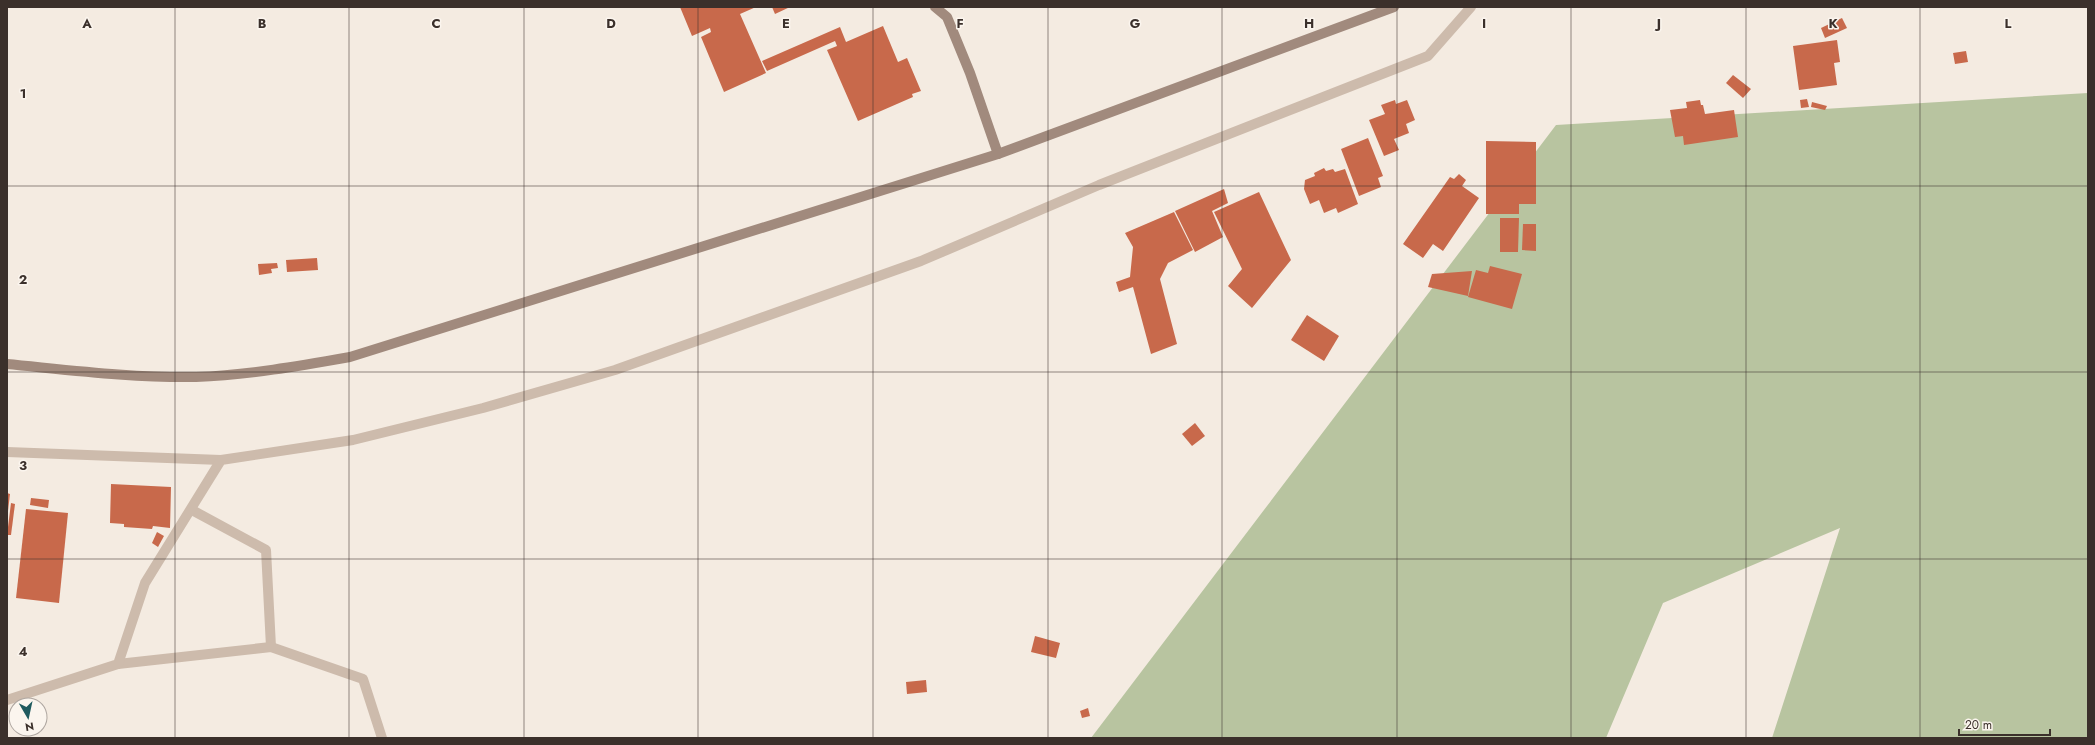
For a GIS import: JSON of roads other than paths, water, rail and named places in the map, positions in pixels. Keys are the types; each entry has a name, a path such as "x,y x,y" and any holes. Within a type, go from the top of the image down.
{"street":[{"path":"935,7 947,17 970,73 998,154"},
{"path":"7,364 128,376 196,377 270,371 350,357 998,154 1394,7"},
{"path":"7,452 221,460 353,440 483,408 615,370 921,261 1099,185 1428,56 1471,7"},
{"path":"118,664 145,583 192,510 221,460"},
{"path":"192,510 266,550 271,647"},
{"path":"7,700 118,664 271,647 363,680 382,738"}]}
